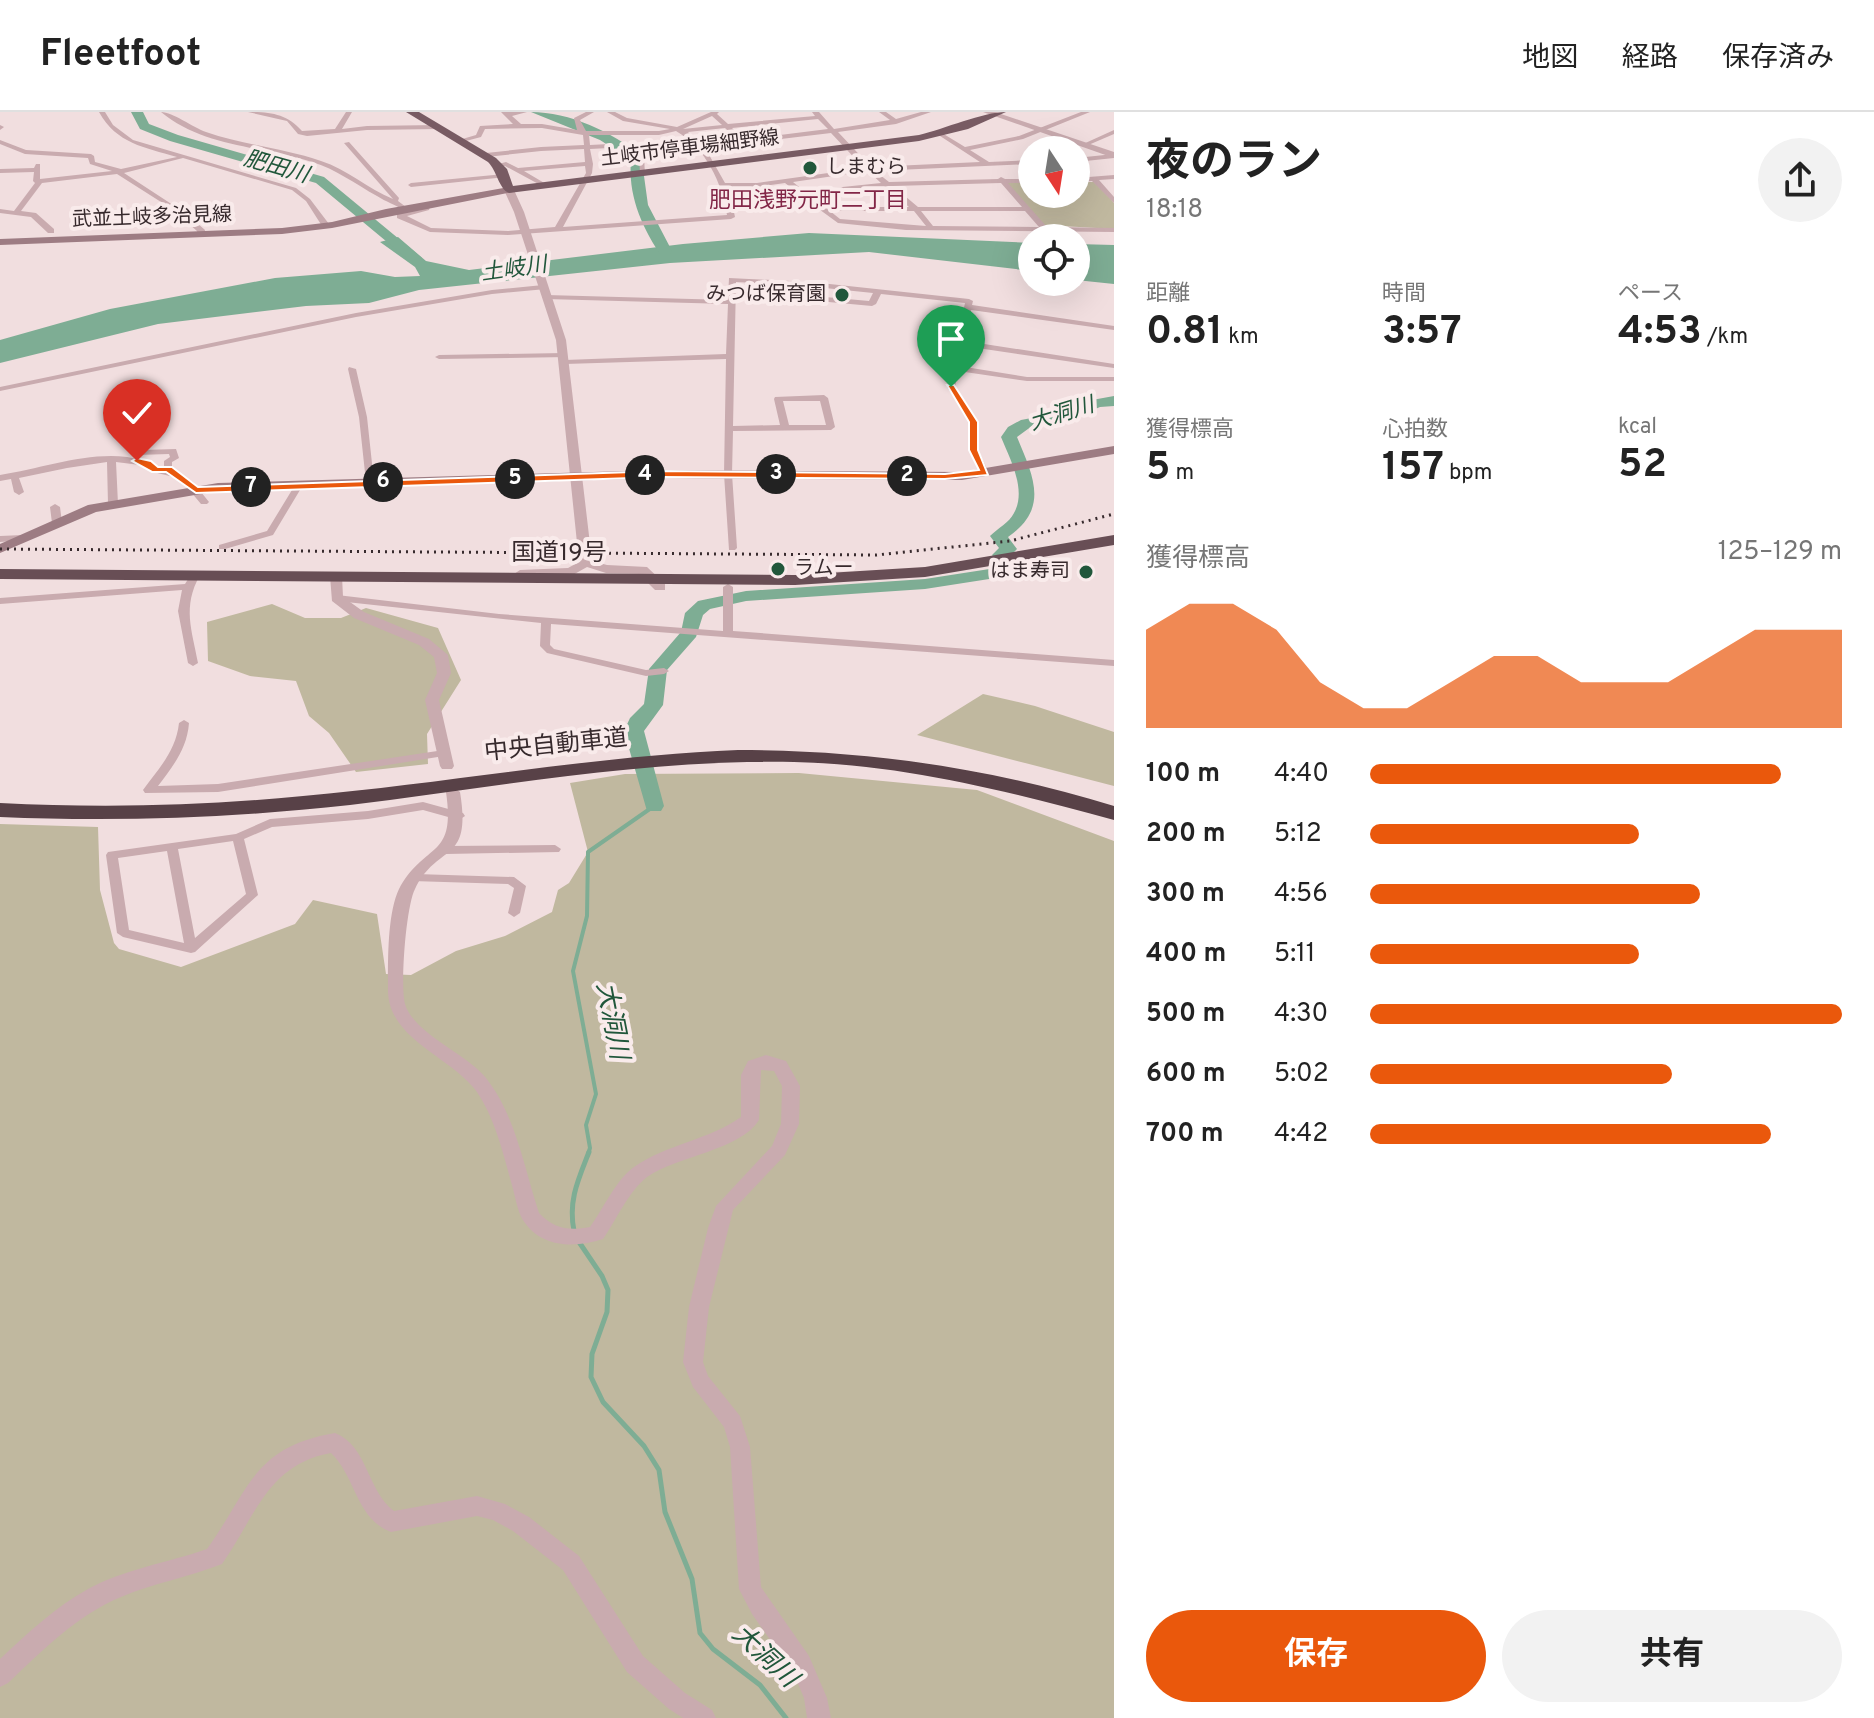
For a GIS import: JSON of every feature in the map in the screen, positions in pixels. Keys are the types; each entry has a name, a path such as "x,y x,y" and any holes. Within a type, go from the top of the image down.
{"highway":[{"name":"国道19号","path":"0,574 337,586 795,580 900,575 994,563 1114,540"},
{"name":"国道19号","path":"337,586 491,577 655,581 728,597 918,579 1114,548"},
{"name":"国道19号","path":"0,580 191,581"},
{"name":"中央自動車道","path":"0,797 128,802 239,797 625,758 850,749 948,759 1040,779 1114,801"},
{"name":"中央自動車道","path":"752,751 946,770 1036,790 1114,813"},
{"name":"中央自動車道","path":"0,810 122,815 236,810 625,758"}],"main road":[{"path":"411,112 486,155 501,170 509,190"},
{"name":"土岐市停車場細野線","path":"509,190 940,134 994,113"},
{"name":"武並土岐多治見線","path":"0,242 305,229 509,190"},
{"path":"0,549 57,523 113,504 299,485 728,474 945,476 985,473 1114,450"}],"street":[{"path":"102,112 110,126 123,137 180,158 294,189 329,224"},
{"path":"164,112 182,124 211,135 327,165 350,175 397,209"},
{"path":"251,112 289,120 303,134 438,127"},
{"path":"337,131 349,112"},
{"path":"506,113 524,112"},
{"path":"558,229 586,180 590,164 589,149 586,131 576,119 591,112"},
{"path":"610,112 622,119 676,129 714,113 729,112"},
{"path":"689,112 702,117"},
{"path":"882,112 896,122"},
{"path":"714,113 741,140 747,141 896,122 928,112"},
{"path":"965,149 1021,138 1087,112"},
{"path":"506,113 519,126"},
{"path":"994,113 1058,136"},
{"path":"426,207 423,211 400,216 430,230 525,232 731,217 724,185 712,164 676,129 652,114"},
{"path":"462,140 479,136 482,127 547,126 644,135 676,129 729,128 818,115 869,169 916,209 930,227"},
{"path":"1090,142 1114,132"},
{"path":"940,134 986,163 1040,224"},
{"path":"0,142 35,153 91,156 92,163 118,172 192,222 201,234"},
{"path":"347,143 397,209"},
{"path":"486,155 609,146"},
{"path":"1090,147 1114,156"},
{"path":"1090,159 1114,156"},
{"path":"641,157 643,173"},
{"path":"0,171 37,167 36,181 40,181 118,172 180,158"},
{"path":"724,185 787,181 869,169 1018,162"},
{"path":"411,185 501,170 506,164 544,185"},
{"path":"517,170 590,164"},
{"path":"1090,180 1114,177"},
{"path":"1095,180 1113,197"},
{"path":"17,212 40,181"},
{"path":"787,181 838,221 906,228 1018,228"},
{"path":"727,201 888,185 1018,181"},
{"path":"509,190 544,289 564,358 587,558"},
{"path":"822,209 1027,209"},
{"path":"0,211 35,216 51,231"},
{"path":"192,222 210,218"},
{"path":"1090,229 1114,230"},
{"path":"732,548 728,474 732,280 811,284 969,301 951,392 974,422 974,450 985,473"},
{"path":"811,284 810,298 872,304 878,291"},
{"path":"0,389 314,323 492,292 544,289 731,302"},
{"path":"968,307 1114,328"},
{"path":"961,343 1114,366"},
{"path":"439,357 730,356"},
{"path":"1056,356 1060,379"},
{"path":"955,368 1027,379 1114,379"},
{"path":"352,369 363,417 370,482"},
{"path":"729,429 785,428 831,427 824,398 778,399 785,428"},
{"path":"118,407 122,409 140,453 173,451 175,458 168,461 168,469"},
{"path":"111,459 113,504"},
{"path":"0,478 111,459 144,462 156,470 168,469 200,496"},
{"path":"14,476 19,492"},
{"path":"222,547 270,533 299,485"},
{"path":"55,507 57,523"},
{"path":"0,539 23,538"},
{"path":"491,577 571,572 587,558"},
{"path":"587,558 606,569 636,568 655,581"},
{"path":"0,601 191,581 183,611 193,663"},
{"path":"337,586 411,608 546,621 1114,663"},
{"path":"184,723 184,739 178,751 149,790 218,788 445,759 432,700 444,673 441,655 424,642 359,615 337,586"},
{"path":"728,597 728,635"},
{"path":"546,621 545,646 551,651 659,671"},
{"path":"453,792 459,816 457,831 446,850 406,891 403,902 397,1004 403,1018 415,1031 477,1079 485,1090 496,1108 531,1217 540,1229 561,1238 596,1233 643,1171 684,1150 738,1131 750,1120 750,1075 754,1066 766,1062 780,1066 786,1074 793,1108 790,1124 779,1150 725,1206 699,1307 693,1362 700,1381 733,1423 740,1447 750,1589 760,1609 808,1672 817,1696 819,1718"},
{"path":"191,949 123,933 112,855 238,837 270,823 368,815 423,806 459,816"},
{"path":"191,949 252,895 238,837"},
{"path":"172,846 191,949"},
{"path":"446,850 555,849"},
{"path":"416,878 510,880 520,886 514,913"},
{"path":"0,1675 53,1628 95,1597 137,1580 214,1557 273,1464 302,1449 335,1443 350,1454 368,1500 379,1515 391,1522 477,1506 509,1518 552,1546 571,1563 593,1594 635,1664 677,1701 704,1718"}],"shaded area":[{"path":"1090,182 1097,182 1114,203 1114,229 1090,228 1090,224 1043,224 1029,208 1090,208"},
{"path":"1007,183 1018,183 1018,195"},
{"path":"272,604 305,618 341,618 366,608 438,628 461,680 427,734 428,764 356,772 329,733 309,716 296,681 250,676 208,661 207,622"},
{"path":"983,694 1035,706 1114,732 1114,786 917,735"},
{"path":"799,773 977,790 1114,841 1114,1718 0,1718 0,824 98,827 100,890 114,943 119,949 181,967 295,924 313,900 377,914 386,974 411,975 456,951 505,936 552,912 558,890 569,883 588,852 570,783 625,774"}],"water":[{"name":"土岐川","path":"809,233 1018,242 1018,269 869,252 670,263 419,290 369,303 306,306 158,324 0,363 0,340 110,309 275,278 361,271 395,277 420,276 415,267 380,242 398,237 426,261 469,270 683,244"},
{"path":"1090,244 1114,245 1114,284 1090,281"}],"waterway":[{"name":"肥田川","path":"137,112 144,126 174,138 320,180 415,258"},
{"path":"537,112 617,144 637,159 636,171"},
{"path":"638,176 641,205 665,251"},
{"name":"大洞川","path":"1001,555 1008,549 999,536 1013,526 1026,504 1025,479 1009,437 1013,431 1026,423 1066,416 1097,403 1114,401"},
{"name":"大洞川","path":"654,806 634,731 637,722 653,705 658,669 690,633 694,613 704,605 746,596 925,584 996,573"},
{"name":"大洞川","path":"588,1154 590,1148 586,1125 596,1094 573,971 587,916 588,852 654,806"},
{"name":"大洞川","path":"574,1231 573,1200 589,1152"},
{"name":"大洞川","path":"577,1239 608,1290 607,1312 592,1354 591,1377 603,1402 644,1446 659,1470 665,1512 692,1579 700,1633 713,1649 760,1685 786,1718"}],"railway":[{"path":"0,549 876,555 1010,541 1114,514"}],"place":[{"name":"しまむら","path":"810,168"},
{"name":"みつば保育園","path":"842,295"},
{"name":"ラムー","path":"778,569"},
{"name":"はま寿司","path":"1086,572"}],"district":[{"name":"肥田浅野元町二丁目","path":"808,201"}],"route":[{"path":"137,461 148,463 156,470 168,469 196,490 662,474 962,476 985,473 974,450 971,430 974,422 955,399 951,387"}]}
